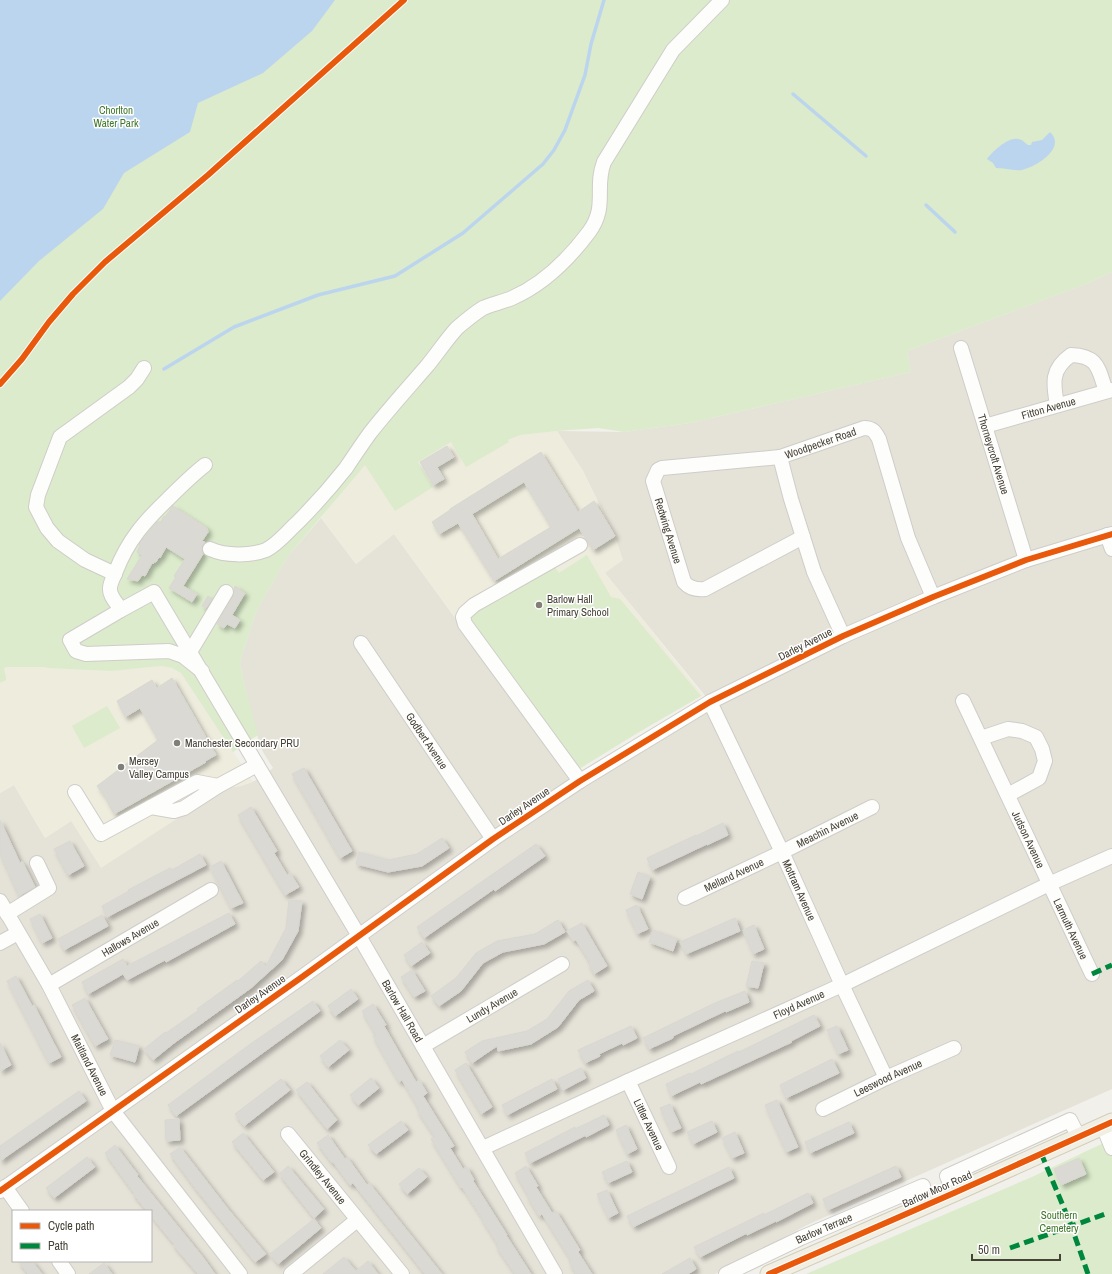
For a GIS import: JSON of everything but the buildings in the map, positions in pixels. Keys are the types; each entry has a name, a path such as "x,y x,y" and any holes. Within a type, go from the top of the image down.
{"main road":[{"name":"Barlow Moor Road","path":"769,1274 1108,1124"}],"street":[{"path":"210,549 219,553 227,554 256,552 267,549 278,542 318,501 346,467 371,432 428,365 456,329 483,309 522,293 542,281 560,266 596,221 600,206 600,178 604,162 673,50 722,0"},
{"name":"Thorneycroft Avenue","path":"961,348 1026,560"},
{"path":"1057,405 1054,390 1055,376 1059,366 1071,355 1083,356 1093,361 1109,390"},
{"path":"115,574 85,560 58,541 47,528 36,507 38,495 60,437 130,387 144,368"},
{"name":"Fitton Avenue","path":"985,426 1109,390"},
{"name":"Woodpecker Road","path":"844,636 814,572 780,457 864,428 870,428 874,431 879,439 908,538 933,596"},
{"name":"Redwing Avenue","path":"780,457 662,468 658,470 653,481 684,582 692,588 698,590 706,589 803,537"},
{"path":"202,671 183,656 169,651 86,654 76,651 70,640 121,610 111,595 110,588 119,562 136,534 155,511 190,476 205,466"},
{"path":"1110,535 1112,549"},
{"name":"Darley Avenue","path":"2,1189 359,936 493,839 580,781 710,702 844,636 933,596 1026,560 1110,535"},
{"path":"580,545 474,606 465,613 463,617 465,624 580,781"},
{"name":"Barlow Hall Road","path":"121,610 154,592 359,936 555,1274"},
{"path":"190,652 226,592"},
{"name":"Godbert Avenue","path":"361,643 493,839"},
{"name":"Judson Avenue","path":"963,701 1049,884"},
{"name":"Mottram Avenue","path":"710,702 782,852 886,1078"},
{"path":"981,738 1008,729 1022,731 1036,737 1042,749 1045,761 1039,778 1008,795"},
{"path":"75,792 101,834 197,782 218,786 257,765"},
{"name":"Meachin Avenue","path":"782,852 872,807"},
{"name":"Melland Avenue","path":"685,898 782,852"},
{"name":"Floyd Avenue","path":"483,1148 842,985 1049,884 1112,856"},
{"path":"8,914 49,888 37,863"},
{"name":"Larmuth Avenue","path":"1049,884 1092,974"},
{"name":"Hallows Avenue","path":"49,984 211,890"},
{"name":"Maitland Avenue","path":"0,901 49,984 113,1111 240,1274"},
{"path":"0,943 18,933"},
{"name":"Lundy Avenue","path":"423,1046 562,964"},
{"name":"Leeswood Avenue","path":"823,1109 886,1078 954,1048"},
{"name":"Littler Avenue","path":"628,1081 670,1167"},
{"path":"1108,1124 1112,1148"},
{"name":"Grindley Avenue","path":"288,1134 402,1274"},
{"name":"Barlow Terrace","path":"726,1274 801,1238 923,1186"},
{"path":"2,1189 21,1210"},
{"path":"291,1274 357,1220"},
{"path":"60,1262 68,1274"}],"shaded area":[{"path":"1112,272 1112,1089 807,1225 715,1274 0,1274 0,793 14,785 45,838 71,821 241,786 259,779 273,768 263,752 259,742 240,661 256,612 288,556 321,518 356,564 394,534 506,688 577,779 707,698 605,573 615,536 583,471 557,431 624,432 690,423 911,372 907,351 1086,284"},
{"name":"Barlow Hall Primary School","path":"439,381 507,441 519,435 557,431 583,471 615,536 623,560 605,573 703,695 639,732 570,775 394,534 356,564 321,518 345,487"},
{"name":"Mersey Valley Campus","path":"29,666 111,671 161,666 172,668 181,673 253,782 223,789 101,868 71,821 45,838 14,785 0,793 0,683 6,680 4,668"}],"green space":[{"path":"0,0 1112,0 1112,272 1086,284 907,351 911,372 690,423 624,432 598,428 520,435 508,440 509,442 466,467 451,442 418,462 433,487 395,511 365,465 288,556 256,612 240,661 243,679 258,735 233,752 181,673 172,668 161,666 111,671 44,667 6,667 4,668 6,680 0,683"},
{"path":"587,555 611,597 620,599 701,696 577,770 468,621 469,616 554,566 559,573"},
{"path":"107,706 120,728 84,748 72,726"},
{"name":"Southern Cemetery","path":"1112,1139 1112,1274 806,1274 1032,1177"}],"water":[{"name":"Chorlton Water Park","path":"0,0 335,0 312,31 263,73 198,103 190,132 124,173 103,209 39,261 0,301"},
{"path":"1050,132 1054,138 1055,144 1052,150 1048,156 1028,168 1019,170 996,168 993,163 987,159 996,149 1010,140 1019,139 1028,145 1031,145 1032,142 1042,140"}],"waterway":[{"path":"164,369 234,327 318,295 395,276 463,233 543,164 554,150 565,130 585,75 591,44 604,0"},
{"path":"793,94 866,156"},
{"path":"926,205 955,232"}],"marked path":[{"path":"1092,974 1112,965"},
{"path":"1041,1153 1071,1225 1088,1274"},
{"path":"1010,1248 1108,1213"}],"cycle path":[{"path":"0,384 22,359 49,322 73,294 105,262 208,175 404,0"},
{"path":"0,1191 302,977 493,839 580,781 710,702 843,636 933,597 1026,560 1112,534"},
{"path":"769,1274 1112,1122"}],"place":[{"name":"Barlow Hall Primary School","path":"539,605"},
{"name":"Manchester Secondary PRU","path":"177,743"},
{"name":"Mersey Valley Campus","path":"121,767"}]}
